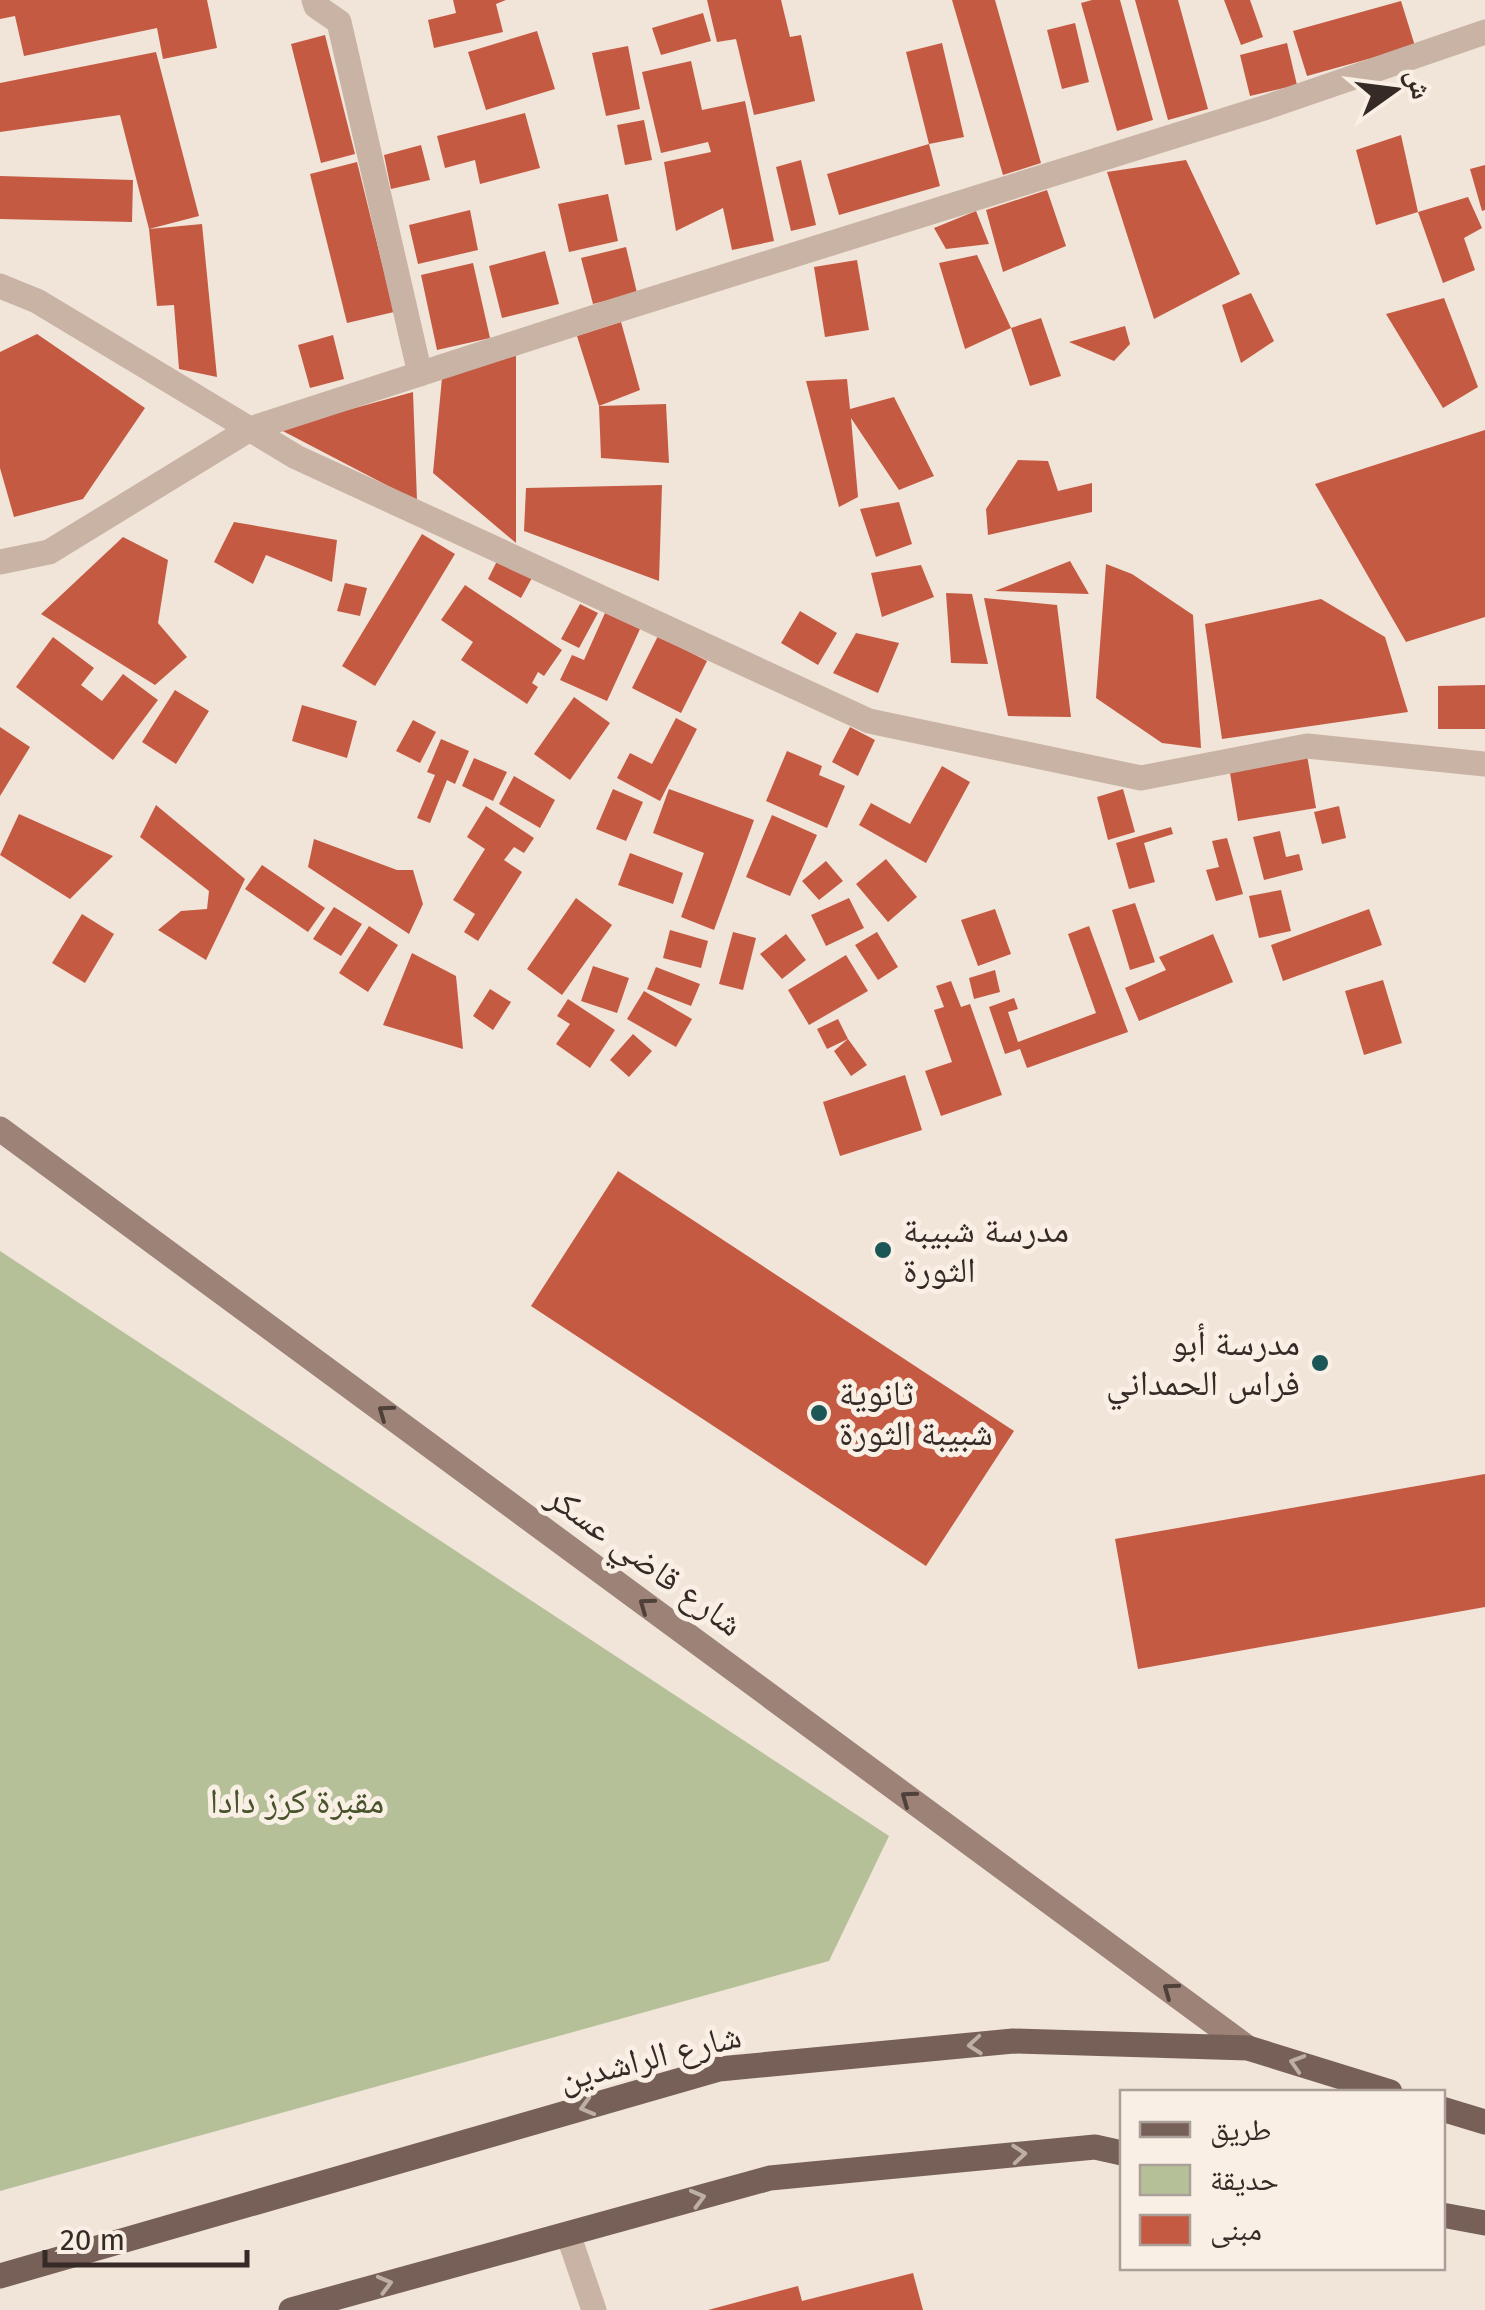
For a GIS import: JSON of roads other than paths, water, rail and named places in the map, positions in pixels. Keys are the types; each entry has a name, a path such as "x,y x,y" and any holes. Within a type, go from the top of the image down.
{"main road":[{"name":"شارع قاضي عسكر","path":"0,1129 1248,2048"},
{"name":"شارع الراشدين","path":"0,2276 719,2069 1013,2041 1248,2048 1384,2090"},
{"path":"1445,2110 1485,2122"},
{"path":"291,2310 770,2178 1095,2147 1120,2153"},
{"path":"1445,2216 1485,2223"}],"street":[{"path":"314,0 316,6 340,22 420,374"},
{"path":"0,562 49,552 250,429 1267,107 1485,32"},
{"path":"0,286 37,301 296,457 869,721 1142,778 1307,746 1485,764"},
{"path":"568,2234 594,2310"}],"place":[{"name":"مدرسة شبيبة الثورة","path":"883,1250"},
{"name":"مدرسة أبو فراس الحمداني","path":"1320,1363"},
{"name":"ثانوية شبيبة الثورة","path":"819,1413"}],"park label":[{"name":"مقبرة كرز دادا","path":"297,1801"}]}
